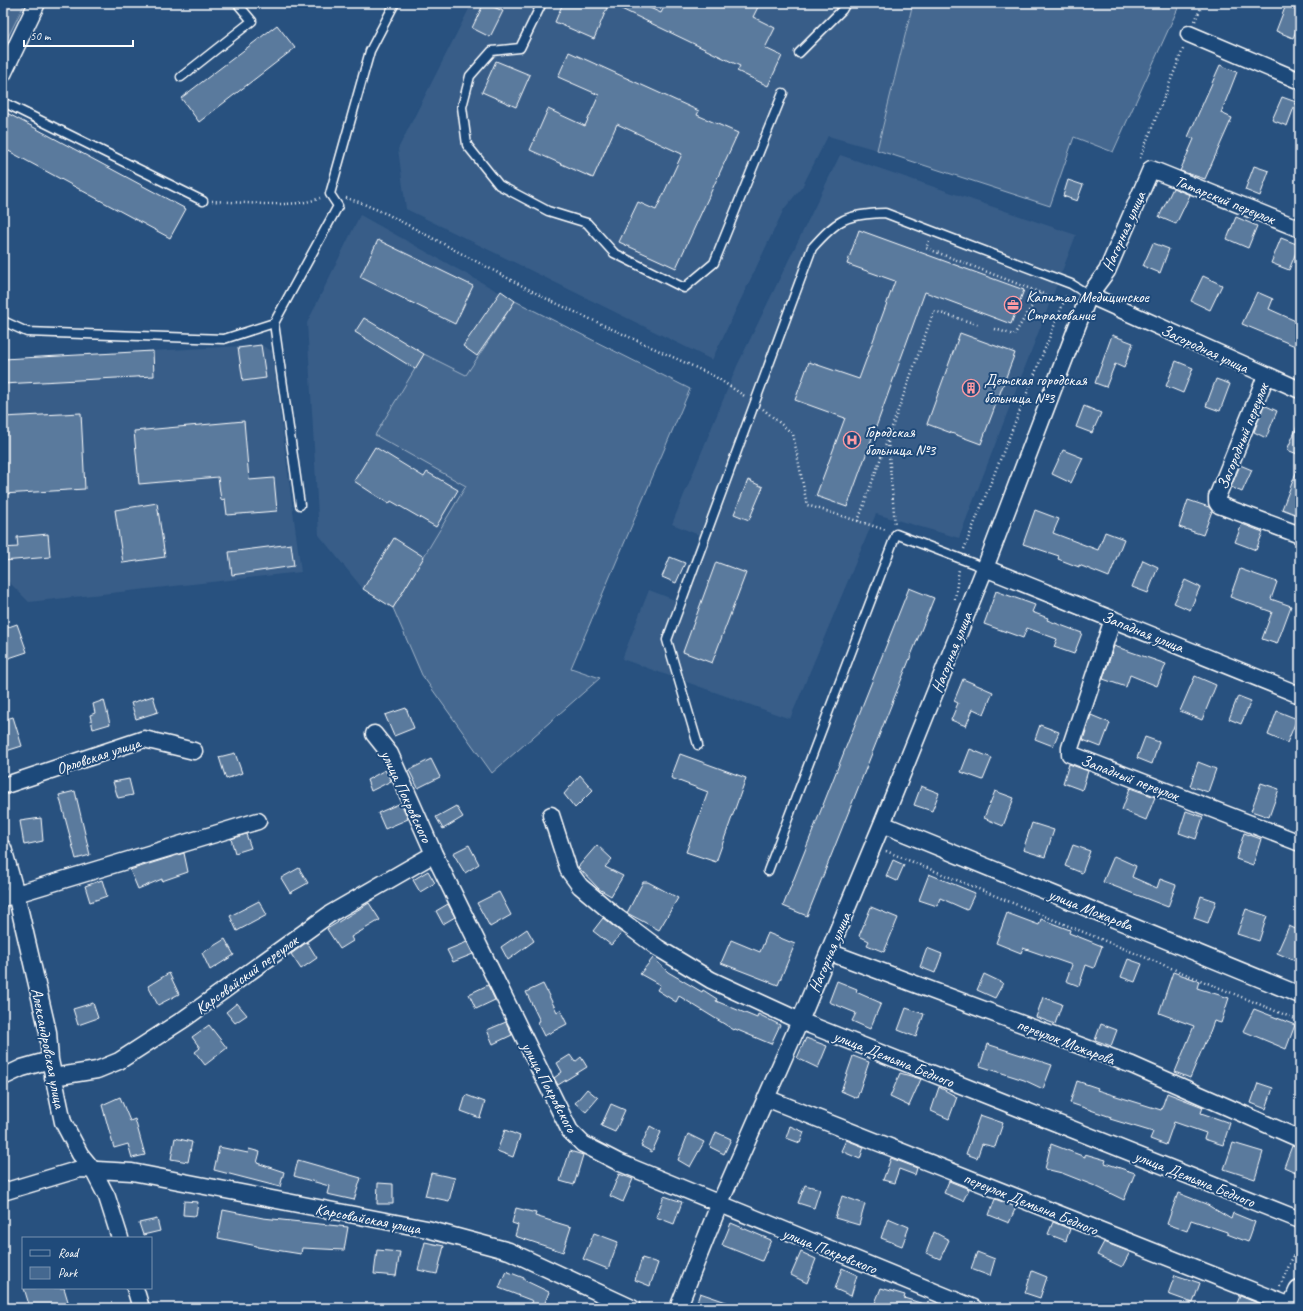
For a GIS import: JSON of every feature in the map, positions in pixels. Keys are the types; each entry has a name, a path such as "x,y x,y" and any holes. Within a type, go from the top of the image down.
{"street":[{"path":"3,74 37,3"},
{"path":"1189,34 1300,81"},
{"name":"Татарский переулок","path":"1151,169 1300,229"},
{"name":"Нагорная улица","path":"678,1308 719,1205 800,1021 882,824 985,568 1089,295 1107,271 1151,169"},
{"name":"Загородная улица","path":"1089,295 1300,390"},
{"name":"Загородный переулок","path":"1266,376 1217,497 1217,502 1219,505 1300,536"},
{"name":"Западная улица","path":"985,568 1113,618 1300,695"},
{"name":"Западный переулок","path":"1113,618 1070,748 1070,754 1300,843"},
{"name":"улица Покровского","path":"374,734 390,754 434,854 570,1131 583,1144 618,1162 719,1205 974,1308"},
{"name":"Орловская улица","path":"3,786 144,739 194,751"},
{"name":"улица Демьяна Бедного","path":"551,815 569,871 580,886 618,918 658,948 712,980 800,1021 1300,1220"},
{"path":"10,896 258,822"},
{"name":"улица Можарова","path":"882,824 1300,995"},
{"name":"Александровская улица","path":"3,848 10,896 48,1032 50,1060 63,1122 80,1154 93,1170 107,1197 120,1237"},
{"name":"Карсовайский переулок","path":"53,1077 97,1070 119,1061 184,1019 330,914 434,854"},
{"name":"переулок Можарова","path":"829,952 1132,1065 1300,1139"},
{"path":"3,1077 22,1068 50,1060"},
{"name":"переулок Демьяна Бедного","path":"766,1098 1292,1303"},
{"name":"Карсовайская улица","path":"3,1192 80,1169 132,1172 427,1229 509,1251 632,1308"}],"lane":[{"path":"181,77 252,21 237,3"},
{"path":"300,505 274,323 338,206 330,194 370,51 394,3"},
{"path":"542,3 520,48 492,51 470,76 462,107 467,145 499,185 548,211 587,223 614,253 684,288 714,263 783,93"},
{"path":"799,53 842,10 846,3"},
{"path":"3,102 203,201"},
{"path":"698,745 667,640 812,248 832,225 858,213 885,213 1071,284 1089,295"},
{"path":"3,321 27,332 224,339 274,323"},
{"path":"768,871 896,534 985,568"}],"path":[{"path":"1151,169 1138,163 1189,34 1203,3"},
{"path":"203,201 311,202 330,194 359,202 387,214 549,300 714,376 755,403 793,434 807,505 879,528"},
{"path":"932,230 926,248 1064,302"},
{"path":"952,606 955,598 960,559 1071,284"},
{"path":"995,329 1014,335 1040,293"},
{"path":"858,521 888,442 934,311 980,325"},
{"path":"888,442 896,534"},
{"path":"873,846 1300,1021"},
{"path":"1292,1303 1300,1241"}],"shaded area":[{"path":"472,3 913,3 877,150 828,136 802,187 784,209 712,360 406,209 398,149"},
{"name":"Городская больница №3","path":"840,155 1076,235 959,538 876,514 790,719 622,659 649,590 675,600 699,535 672,524 737,366"},
{"path":"360,215 515,301 466,375 375,435 466,486 393,608 363,589 319,535 307,323"},
{"path":"261,345 272,351 301,572 29,602 3,576 3,359"}],"green space":[{"path":"3,3 25,3 3,47"},
{"path":"913,3 1170,3 1179,6 1113,152 1074,137 1050,206 877,150"},
{"path":"515,301 690,389 571,668 600,678 492,773 422,675 393,608 466,486 375,435 424,354 466,375"}],"building":[{"path":"484,3 503,11 490,37 472,28"},
{"path":"563,3 609,3 594,39 555,22"},
{"path":"609,3 639,3 661,13 666,3 760,3 753,17 775,28 765,48 782,56 768,86 737,71 740,66"},
{"path":"1286,5 1300,11 1300,21 1293,38 1276,31"},
{"path":"277,25 295,48 199,122 181,98"},
{"path":"569,52 699,111 697,115 738,133 676,268 619,242 638,202 656,210 682,154 617,124 593,178 530,150 548,109 585,126 599,95 558,77"},
{"path":"496,61 530,75 516,107 482,92"},
{"path":"1220,65 1237,72 1221,113 1232,118 1205,179 1180,171 1194,139 1188,137"},
{"path":"1282,97 1296,102 1287,126 1272,120"},
{"path":"7,113 186,209 170,238 3,148 3,120"},
{"path":"1254,166 1269,171 1260,196 1245,190"},
{"path":"1068,180 1083,185 1077,201 1063,196"},
{"path":"1173,188 1190,195 1176,224 1159,217"},
{"path":"1236,217 1257,226 1248,248 1227,239"},
{"path":"859,230 1024,290 1011,324 925,292 847,507 816,496 845,418 795,400 809,362 859,379 895,281 847,264"},
{"path":"1281,238 1299,245 1289,270 1271,263"},
{"path":"378,240 473,286 455,324 360,277"},
{"path":"1153,243 1169,249 1160,273 1143,266"},
{"path":"1203,276 1222,285 1210,310 1191,301"},
{"path":"501,291 515,301 477,356 463,346"},
{"path":"1257,292 1273,299 1269,309 1300,323 1300,348 1242,324"},
{"path":"364,318 424,354 415,369 355,332"},
{"name":"Детская городская больница №3","path":"960,333 1015,353 981,444 927,424"},
{"path":"1112,335 1133,343 1124,368 1115,364 1106,387 1095,383"},
{"path":"261,345 266,378 243,381 238,348"},
{"path":"153,351 154,376 3,384 3,359"},
{"path":"1176,361 1193,368 1183,393 1166,386"},
{"path":"1216,379 1230,384 1220,411 1206,406"},
{"path":"1264,405 1277,411 1266,438 1254,432"},
{"path":"1084,406 1101,413 1092,433 1076,427"},
{"path":"81,413 85,489 3,494 3,417"},
{"path":"1300,420 1300,455 1287,450"},
{"path":"244,421 249,480 274,478 277,511 227,515 225,499 221,500 218,477 139,484 134,431"},
{"path":"375,447 424,477 427,472 458,490 436,527 391,501 389,504 354,481"},
{"path":"1063,450 1083,458 1071,483 1052,474"},
{"path":"1240,465 1252,470 1242,492 1231,487"},
{"path":"1300,465 1300,516 1282,509"},
{"path":"748,480 763,487 749,520 734,514"},
{"path":"1188,500 1209,507 1212,511 1203,535 1179,527"},
{"path":"157,503 165,557 123,563 115,510"},
{"path":"1035,510 1059,519 1053,533 1098,550 1105,532 1124,539 1109,577 1079,565 1079,567 1058,559 1059,556 1023,544"},
{"path":"1242,524 1263,532 1256,550 1235,542"},
{"path":"48,534 50,557 3,561 3,548 18,547 17,537"},
{"path":"394,538 424,557 393,608 363,589"},
{"path":"291,544 294,566 232,575 229,552"},
{"path":"670,557 685,563 676,583 662,577"},
{"path":"1143,560 1158,567 1148,593 1132,587"},
{"path":"716,562 746,573 712,663 683,652"},
{"path":"1240,569 1277,582 1271,599 1291,606 1277,644 1262,639 1272,612 1230,597"},
{"path":"1185,580 1200,587 1190,610 1174,603"},
{"path":"909,588 934,598 807,916 783,906"},
{"path":"996,591 1035,605 1032,612 1048,618 1047,620 1082,633 1074,654 1054,647 1057,639 1027,628 1023,638 984,624"},
{"path":"17,624 27,652 3,660 3,629"},
{"path":"1114,646 1166,664 1157,686 1130,675 1126,687 1103,679"},
{"path":"1195,676 1216,685 1202,720 1180,711"},
{"path":"963,679 993,692 984,714 973,709 966,726 951,720 958,703 954,701"},
{"path":"153,696 158,712 136,719 131,703"},
{"path":"1238,696 1251,701 1241,724 1229,719"},
{"path":"104,700 110,724 93,729 90,715 95,713 93,704"},
{"path":"406,708 414,728 394,736 385,715"},
{"path":"1277,711 1297,719 1287,743 1268,735"},
{"path":"1091,715 1110,723 1101,747 1083,740"},
{"path":"13,717 22,746 3,752 3,720"},
{"path":"1040,725 1059,732 1053,746 1035,739"},
{"path":"1145,737 1159,742 1152,764 1137,758"},
{"path":"970,749 992,758 983,780 961,772"},
{"path":"235,753 242,773 226,779 219,757"},
{"path":"680,754 746,778 716,862 686,852 708,792 671,778"},
{"path":"431,759 440,777 418,788 409,770"},
{"path":"1198,762 1216,769 1208,792 1190,786"},
{"path":"1069,764 1088,771 1082,790 1063,783"},
{"path":"385,770 391,781 371,791 367,780"},
{"path":"580,775 593,790 575,808 564,794"},
{"path":"129,779 133,795 118,798 113,782"},
{"path":"1261,783 1279,789 1269,817 1251,811"},
{"path":"921,786 939,793 932,811 914,805"},
{"path":"1130,788 1155,797 1146,820 1122,810"},
{"path":"75,791 90,855 76,859 59,795"},
{"path":"995,791 1014,798 1003,826 984,818"},
{"path":"401,803 408,819 385,829 378,813"},
{"path":"456,806 463,817 443,829 436,817"},
{"path":"1186,811 1203,817 1196,839 1179,833"},
{"path":"41,818 43,841 24,845 20,821"},
{"path":"1032,823 1054,830 1045,857 1023,850"},
{"path":"1244,833 1261,839 1253,865 1236,859"},
{"path":"246,834 251,848 235,853 231,839"},
{"path":"469,845 479,864 465,873 453,853"},
{"path":"597,845 612,859 605,867 623,876 611,896 599,889 578,867"},
{"path":"1073,845 1090,851 1082,873 1065,866"},
{"path":"184,853 188,872 162,881 162,879 138,889 130,870"},
{"path":"1114,856 1136,866 1132,877 1157,888 1160,879 1176,885 1168,907 1103,882"},
{"path":"893,860 904,865 897,881 886,876"},
{"path":"299,868 308,883 290,893 281,878"},
{"path":"428,871 435,883 420,892 413,880"},
{"path":"929,874 975,893 967,910 940,898 937,906 919,900"},
{"path":"102,880 107,896 90,902 85,886"},
{"path":"643,882 648,882 678,898 659,930 627,913"},
{"path":"499,892 511,915 490,927 477,903"},
{"path":"1201,896 1216,901 1208,923 1194,918"},
{"path":"259,901 267,915 237,931 230,916"},
{"path":"369,903 380,920 351,937 353,941 340,949 327,929"},
{"path":"448,904 455,917 443,924 436,911"},
{"path":"871,907 898,918 884,952 867,945 869,941 859,936"},
{"path":"1246,909 1267,916 1259,941 1237,934"},
{"path":"1007,913 1039,925 1041,919 1070,930 1069,933 1102,946 1094,968 1086,965 1079,986 1066,981 1072,965 1023,948 1021,953 996,943"},
{"path":"603,918 622,933 611,945 593,931"},
{"path":"1289,926 1300,931 1300,963 1277,953"},
{"path":"527,929 534,941 508,960 501,947"},
{"path":"768,933 795,944 778,985 721,963 731,940 760,952"},
{"path":"225,939 234,955 210,970 202,953"},
{"path":"307,942 317,958 301,969 291,954"},
{"path":"467,942 473,954 453,962 447,950"},
{"path":"927,948 942,954 935,973 920,967"},
{"path":"653,958 668,972 702,992 703,990 717,999 716,1001 757,1018 758,1014 780,1025 771,1044 735,1029 734,1030 679,996 676,1002 657,990 660,985 640,974"},
{"path":"1128,959 1142,964 1135,982 1121,977"},
{"path":"1173,972 1199,981 1197,988 1229,998 1221,1023 1214,1021 1190,1078 1175,1072 1194,1026 1159,1013"},
{"path":"169,973 179,994 158,1005 148,986"},
{"path":"984,974 1003,983 995,998 977,990"},
{"path":"837,981 857,989 856,992 881,1003 870,1029 852,1021 856,1013 829,1002"},
{"path":"543,984 557,1012 560,1010 567,1024 544,1036 537,1022 540,1021 526,992"},
{"path":"488,985 495,1000 476,1009 469,994"},
{"path":"1043,997 1062,1004 1055,1024 1036,1017"},
{"path":"93,1003 98,1018 78,1025 73,1009"},
{"path":"237,1003 247,1015 235,1023 226,1012"},
{"path":"906,1008 924,1014 916,1037 898,1030"},
{"path":"1254,1009 1295,1025 1286,1049 1243,1031"},
{"path":"506,1022 512,1035 493,1044 487,1030"},
{"path":"1101,1024 1117,1030 1111,1046 1095,1040"},
{"path":"209,1025 227,1048 205,1065 195,1052 200,1048 192,1037"},
{"path":"806,1038 827,1046 818,1068 797,1058"},
{"path":"987,1044 1052,1065 1043,1089 1024,1080 980,1066"},
{"path":"570,1055 575,1062 581,1057 587,1067 558,1085 554,1078 562,1072 557,1063"},
{"path":"853,1056 869,1062 857,1098 841,1091"},
{"path":"900,1073 921,1079 909,1106 890,1097"},
{"path":"1077,1081 1098,1088 1097,1090 1161,1110 1167,1093 1203,1107 1201,1113 1230,1123 1223,1145 1204,1139 1206,1133 1174,1122 1166,1145 1150,1139 1153,1132 1110,1119 1111,1117 1070,1103"},
{"path":"1258,1083 1273,1088 1266,1109 1251,1103"},
{"path":"939,1087 957,1097 949,1119 931,1111"},
{"path":"587,1089 598,1098 586,1112 575,1103"},
{"path":"466,1095 485,1102 480,1118 461,1111"},
{"path":"120,1097 130,1121 135,1119 145,1155 132,1158 128,1144 114,1148 102,1105"},
{"path":"611,1104 625,1110 615,1132 601,1126"},
{"path":"980,1115 1003,1123 995,1147 982,1144 977,1158 966,1154"},
{"path":"650,1126 661,1132 652,1152 641,1146"},
{"path":"790,1126 804,1132 800,1143 786,1138"},
{"path":"505,1130 520,1136 513,1157 497,1151"},
{"path":"716,1132 731,1139 724,1154 710,1147"},
{"path":"688,1134 704,1142 690,1167 678,1160"},
{"path":"175,1138 192,1142 188,1162 171,1159"},
{"path":"846,1140 864,1147 860,1159 841,1151"},
{"path":"1233,1143 1263,1152 1255,1179 1224,1169"},
{"path":"1051,1144 1085,1157 1085,1154 1106,1160 1105,1163 1135,1173 1124,1200 1095,1186 1062,1173 1045,1169"},
{"path":"1292,1146 1300,1148 1300,1174 1284,1167"},
{"path":"219,1147 248,1153 249,1149 260,1152 257,1163 284,1172 280,1187 214,1170"},
{"path":"570,1151 583,1155 574,1185 560,1181"},
{"path":"891,1158 917,1168 915,1175 899,1169 894,1183 883,1180"},
{"path":"298,1160 361,1178 354,1200 327,1194 329,1186 294,1176"},
{"path":"431,1173 455,1178 449,1201 425,1196"},
{"path":"619,1174 633,1179 623,1202 610,1196"},
{"path":"949,1181 969,1189 963,1201 944,1193"},
{"path":"378,1183 393,1184 393,1204 377,1204"},
{"path":"805,1185 820,1189 814,1208 798,1203"},
{"path":"1178,1193 1206,1204 1231,1219 1233,1213 1255,1222 1248,1242 1227,1234 1227,1232 1191,1220 1187,1231 1167,1224"},
{"path":"664,1196 682,1202 674,1224 656,1217"},
{"path":"842,1196 865,1204 859,1225 835,1218"},
{"path":"995,1199 1016,1207 1009,1223 989,1215"},
{"path":"184,1201 198,1202 196,1216 183,1215"},
{"path":"516,1208 536,1213 535,1216 571,1227 563,1252 515,1236 518,1225 512,1223"},
{"path":"223,1210 263,1218 348,1227 344,1250 302,1248 301,1254 257,1247 218,1238"},
{"path":"888,1218 909,1227 902,1246 881,1238"},
{"path":"157,1219 160,1231 143,1235 139,1223"},
{"path":"1053,1222 1070,1229 1066,1241 1048,1234"},
{"path":"731,1223 771,1240 762,1261 722,1245"},
{"path":"934,1232 949,1240 940,1259 926,1253"},
{"path":"594,1233 618,1242 608,1269 583,1259"},
{"path":"425,1242 444,1246 437,1274 418,1270"},
{"path":"1104,1242 1130,1252 1122,1267 1097,1255"},
{"path":"377,1250 400,1252 396,1276 374,1274"},
{"path":"801,1252 816,1259 807,1283 791,1275"},
{"path":"977,1252 995,1259 990,1276 971,1269"},
{"path":"642,1258 658,1263 650,1286 635,1280"},
{"path":"842,1268 857,1275 851,1296 835,1289"},
{"path":"506,1271 524,1278 524,1280 549,1292 543,1308 531,1304 533,1301 499,1288"},
{"path":"1032,1271 1047,1277 1040,1298 1025,1293"},
{"path":"1175,1275 1200,1283 1193,1303 1168,1294"},
{"path":"881,1288 905,1295 904,1298 927,1305 926,1308 873,1308"},
{"path":"24,1289 64,1289 70,1308 30,1308"},
{"path":"700,1293 738,1306 737,1308 695,1308"},
{"path":"1240,1296 1270,1308 1235,1308"}],"place":[{"name":"Капитал Медицинское Страхование","path":"1013,305"},
{"name":"Детская городская больница №3","path":"971,388"},
{"name":"Городская больница №3","path":"852,440"}]}
